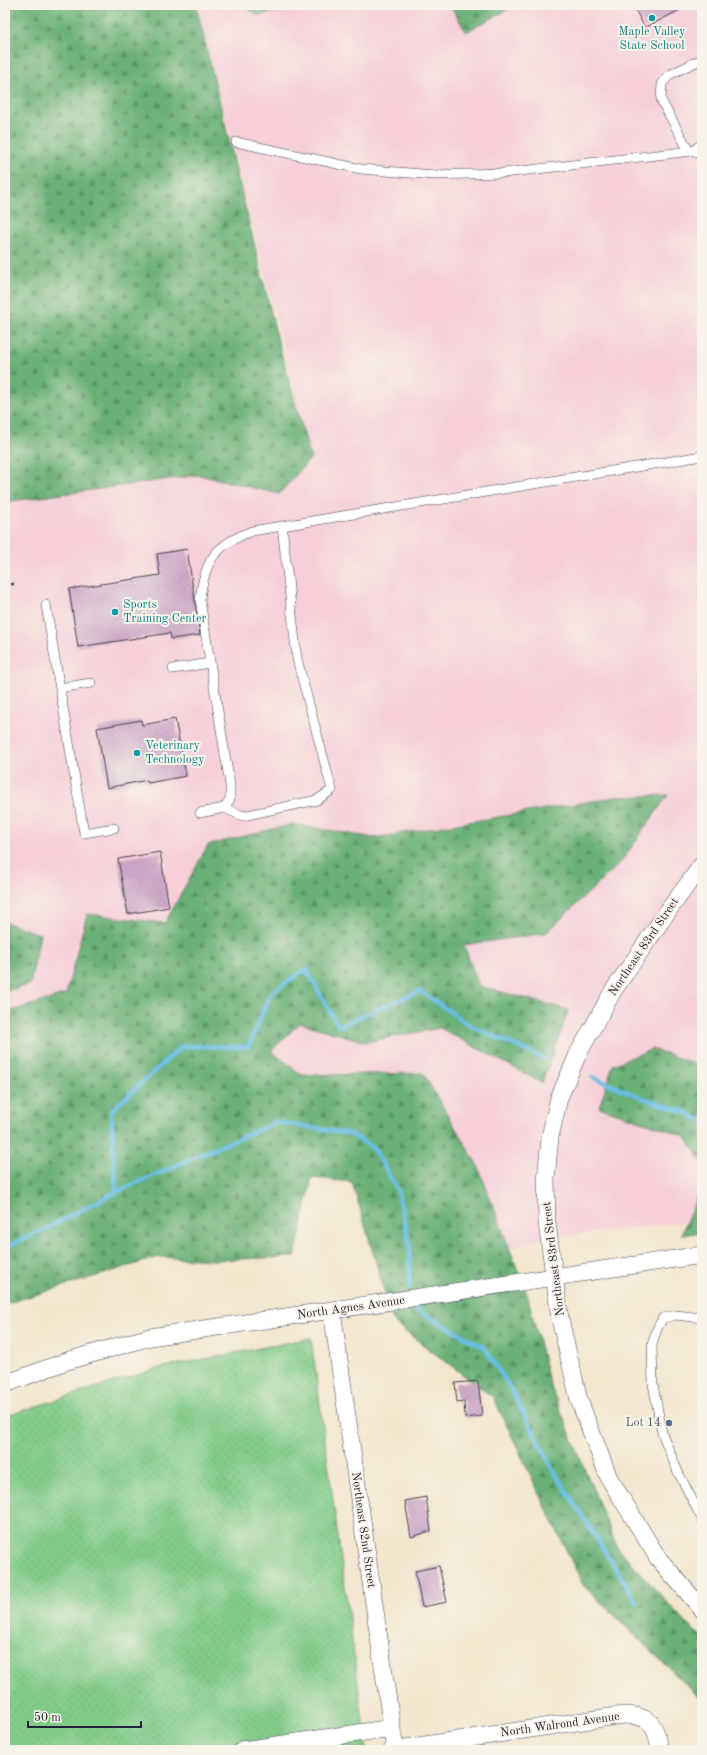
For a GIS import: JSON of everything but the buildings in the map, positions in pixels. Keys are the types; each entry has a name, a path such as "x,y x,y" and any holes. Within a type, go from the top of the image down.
{"street":[{"name":"Northeast 83rd Street","path":"699,1600 658,1558 609,1478 579,1400 560,1319 556,1277 547,1224 546,1180 550,1137 560,1098 578,1054 613,990 702,865"},
{"name":"North Agnes Avenue","path":"5,1384 67,1361 150,1338 702,1255"},
{"name":"Northeast 82nd Street","path":"332,1311 394,1750"},
{"name":"North Walrond Avenue","path":"394,1750 624,1715 636,1715 648,1720 654,1726 660,1750"},
{"path":"242,1750 392,1728"}],"lane":[{"path":"236,142 361,169 434,175 503,173 697,150 661,100 662,84 669,75 702,59"},
{"path":"224,808 230,799 230,785 200,600 202,580 209,561 221,547 235,537 252,531 702,456"},
{"path":"200,813 224,808 243,816 317,800 332,790 297,659 282,526"},
{"path":"46,605 84,833 114,828"},
{"path":"173,669 210,663"},
{"path":"60,688 91,683"},
{"path":"702,1318 676,1315 663,1318 657,1329 652,1344 653,1384 662,1433 678,1472 702,1518"}],"path":[{"path":"5,584 14,584"}],"shaded area":[{"path":"197,5 702,5 702,1220 532,1240 510,1250 481,1175 423,1073 302,1075 270,1051 300,1023 366,1042 440,1028 542,1083 569,1011 479,986 464,944 546,933 616,797 374,838 293,824 208,845 165,923 87,914 66,994 5,1013 5,991 30,984 39,934 5,922 5,502 199,475 279,494 311,458"}],"green space":[{"path":"5,5 196,5 278,341 311,458 279,494 199,475 5,502"},
{"path":"240,5 303,5 259,15"},
{"path":"450,5 516,5 466,32"},
{"path":"668,795 621,862 546,933 464,945 479,986 569,1010 542,1083 440,1028 366,1042 300,1023 271,1051 302,1075 423,1073 478,1166 527,1294 550,1385 618,1549 690,1627 702,1637 702,1700 583,1585 493,1397 394,1323 352,1182 312,1178 295,1257 212,1260 159,1257 5,1304 5,1013 66,994 87,914 165,923 208,845 293,824 374,838 616,797"},
{"path":"5,922 40,934 30,985 5,991"},
{"path":"652,1049 702,1066 702,1162 685,1136 599,1107 613,1065"},
{"path":"702,1187 702,1233 681,1234"},
{"path":"311,1338 367,1750 5,1750 5,1416 159,1368"}],"waterway":[{"path":"5,1247 43,1230 116,1192 111,1111 182,1046 248,1047 271,993 306,969 338,1026 420,991 471,1026 543,1058"},
{"path":"592,1077 645,1099 685,1112 702,1121"},
{"path":"116,1192 276,1122 351,1134 374,1149 397,1189 410,1246 409,1287"},
{"path":"413,1308 485,1348 510,1388 555,1473 637,1602"}],"place":[{"name":"Maple Valley State School","path":"652,18"},
{"name":"Sports Training Center","path":"115,612"},
{"name":"Veterinary Technology","path":"137,753"},
{"name":"Lot 14","path":"669,1423"}]}
